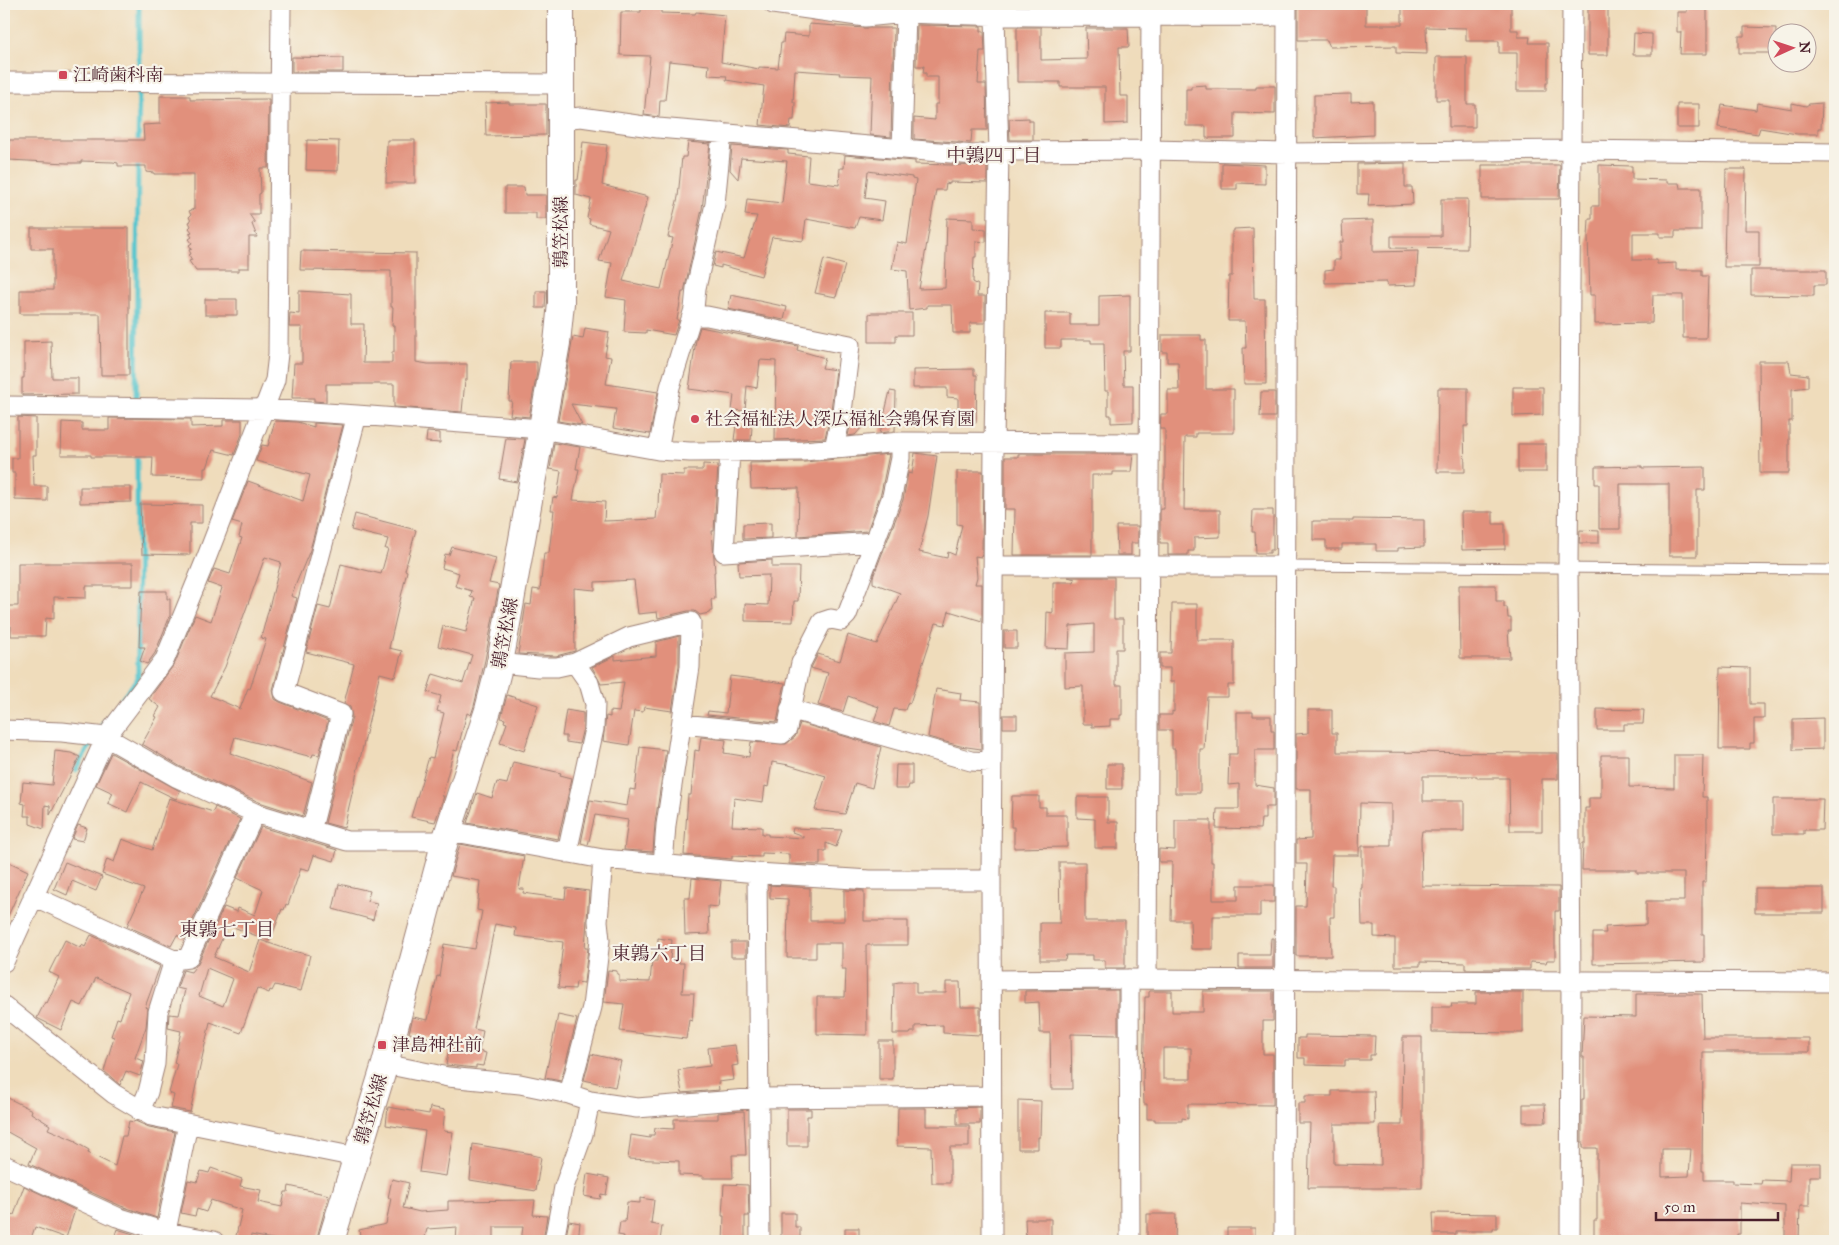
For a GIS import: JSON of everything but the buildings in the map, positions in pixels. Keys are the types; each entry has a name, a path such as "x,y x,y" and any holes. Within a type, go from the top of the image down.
{"main road":[{"name":"鶉笠松線","path":"331,1241 385,1064 445,841 488,710 500,663 557,343 561,303 561,4"}],"street":[{"path":"4,962 106,737 165,659 275,380 278,354 280,4"},
{"path":"773,4 865,17 906,13 995,17 1038,9 1287,10 1284,1241"},
{"path":"1570,1241 1568,568 1572,4"},
{"path":"1130,1241 1148,566 1151,10"},
{"path":"902,149 906,13"},
{"path":"992,1241 991,880 993,566 999,151 995,17"},
{"path":"4,82 561,84"},
{"path":"562,119 581,117 658,128 974,155 999,151 1151,150 1288,153 1572,150 1835,153"},
{"path":"658,450 670,387 692,316 696,288 715,204 722,133"},
{"path":"692,316 707,316 850,345 842,412 834,448"},
{"path":"4,406 264,409 357,415 541,429 658,450 690,452 804,451 900,442 1149,443"},
{"path":"310,829 314,820 341,714 284,692 357,415"},
{"path":"682,724 782,734 786,729 798,676 822,622 831,619 840,622 847,615 892,496 900,458 900,442"},
{"path":"730,452 724,552 875,542"},
{"path":"993,566 1285,566"},
{"path":"500,663 558,667 575,663 629,638 691,622 690,667 666,825 664,864"},
{"path":"567,853 594,728 595,704 589,683 575,663"},
{"path":"790,709 971,760 992,762"},
{"path":"4,730 62,732 106,737 176,777 255,813 347,840 445,841 455,832 603,859 757,874 870,880 991,880"},
{"path":"34,896 174,960 188,958 255,813"},
{"path":"569,1094 592,1006 600,940 598,921 603,859"},
{"path":"757,874 760,1241"},
{"path":"140,1111 148,1092 155,1064 158,1012 174,960"},
{"path":"992,980 1835,982"},
{"path":"4,1006 114,1094 151,1116 356,1156"},
{"path":"385,1064 448,1077 520,1084 569,1094 590,1101 637,1108 760,1098 991,1096"},
{"path":"554,1241 564,1187 582,1134 590,1101"},
{"path":"165,1237 188,1124"},
{"path":"4,1165 165,1237 214,1241"}],"lane":[{"path":"1285,566 1835,570"}],"waterway":[{"path":"139,4 139,78"},
{"path":"138,146 139,87"},
{"path":"136,403 138,159"},
{"path":"97,732 138,678 137,452"},
{"path":"76,770 93,740"}],"place":[{"name":"江崎歯科南","path":"63,75"},
{"name":"社会福祉法人深広福祉会鶉保育園","path":"695,419"},
{"name":"津島神社前","path":"382,1045"}],"district":[{"name":"中鶉四丁目","path":"994,155"},
{"name":"東鶉七丁目","path":"227,929"},
{"name":"東鶉六丁目","path":"659,953"}]}
